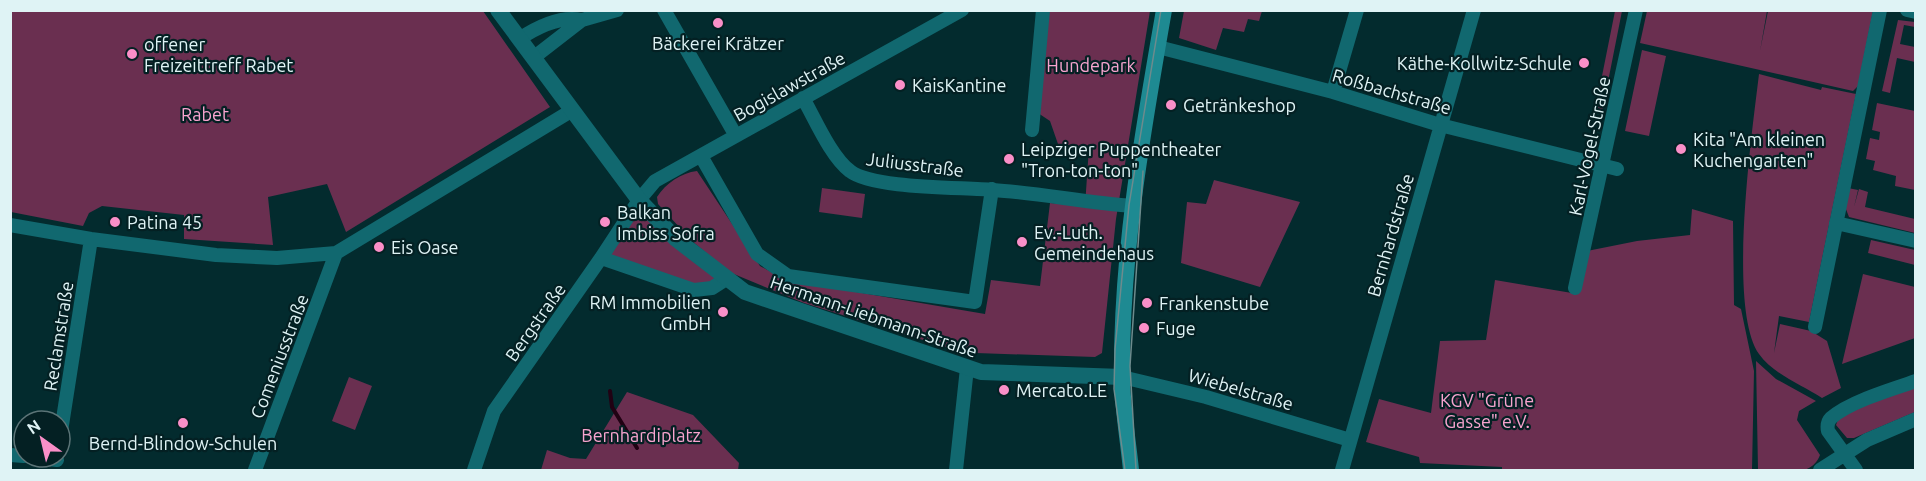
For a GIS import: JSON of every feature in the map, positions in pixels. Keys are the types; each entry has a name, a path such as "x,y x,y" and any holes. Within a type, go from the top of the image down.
{"main road":[{"path":"1131,471 1122,377 1134,206 1164,10"}],"street":[{"name":"Hermann-Liebmann-Straße","path":"498,10 639,200 676,239 726,279 765,301 967,369 981,372 1122,377"},
{"path":"526,48 582,20 617,10"},
{"path":"664,10 736,136"},
{"name":"Bogislawstraße","path":"639,200 655,181 803,98 937,17 962,10"},
{"path":"1032,130 1043,10"},
{"path":"1333,92 1357,10"},
{"name":"Bernhardstraße","path":"1342,471 1474,10"},
{"name":"Karl-Vogel-Straße","path":"1575,288 1610,167 1636,10"},
{"path":"1815,327 1880,10"},
{"path":"1907,10 1916,12"},
{"path":"526,48 531,30 569,17 582,20"},
{"name":"Roßbachstraße","path":"1158,47 1333,92 1440,124 1610,167"},
{"name":"Juliusstraße","path":"803,98 839,160 850,171 864,178 942,189 992,189 1134,206"},
{"path":"10,225 91,239 216,255 277,258 336,253 571,111"},
{"name":"Hermann-Liebmann-Straße","path":"700,156 757,254 788,276 975,302 992,189"},
{"name":"Bergstraße","path":"474,471 494,411 602,258 639,200"},
{"path":"1836,223 1916,241"},
{"name":"Reclamstraße","path":"65,409 91,239"},
{"name":"Comeniusstraße","path":"255,471 336,253"},
{"path":"602,258 694,290 712,288 726,279"},
{"path":"956,471 967,369"},
{"name":"Wiebelstraße","path":"1122,377 1198,395 1350,440"},
{"path":"1856,471 1828,431 1827,424 1830,419 1853,406 1916,381"},
{"path":"1820,471 1867,440 1916,419"}],"green space":[{"path":"1184,10 1262,11 1259,21 1248,19 1244,32 1223,28 1216,50 1179,38"},
{"name":"Rabet","path":"10,11 483,11 550,107 346,232 327,184 268,197 273,245 184,239 184,215 102,206 89,213 83,226 11,212"},
{"name":"Hundepark","path":"1046,11 1150,11 1116,219 1102,353 1095,357 976,353 955,350 804,303 729,272 692,241 658,204 657,197 669,183 680,176 697,171 760,266 786,280 985,314 991,280 1040,286 1050,203 1085,206 1089,147 1058,144 1050,121 1038,113"},
{"path":"1615,11 1622,11 1602,112 1595,111"},
{"path":"1647,11 1767,11 1760,51 1768,11 1873,11 1858,86 1853,91 1640,43"},
{"path":"1898,20 1915,22 1915,27 1904,25 1900,44 1915,47 1915,62 1897,58 1890,93 1882,91"},
{"path":"1642,50 1666,56 1649,136 1625,131"},
{"path":"1759,74 1821,90 1822,87 1856,94 1809,322 1779,316 1774,353 1780,324 1811,331 1827,341 1841,388 1822,398 1780,373 1765,361 1759,354 1750,331 1745,299 1744,219"},
{"path":"1877,103 1915,111 1915,190 1895,186 1896,176 1873,170 1875,161 1866,159 1870,138 1879,140 1880,132 1872,130"},
{"path":"1214,180 1300,202 1260,287 1181,263 1187,202 1206,204"},
{"path":"822,188 865,194 862,218 819,212"},
{"path":"1848,188 1858,190 1854,207 1859,189 1868,192 1865,207 1915,219 1915,233 1849,217 1844,204"},
{"path":"639,200 726,279 694,290 601,258"},
{"name":"KGV \"Grüne Gasse\" e.V.","path":"1692,209 1733,221 1734,305 1741,309 1754,371 1752,470 1502,470 1502,467 1420,463 1419,457 1366,442 1379,399 1431,413 1440,341 1486,340 1495,280 1578,294 1587,251 1637,241 1690,235"},
{"path":"1871,240 1915,250 1915,265 1868,253"},
{"path":"1863,274 1915,287 1915,338 1842,364"},
{"path":"1756,361 1776,379 1816,401 1799,411 1797,420 1820,455 1810,468 1794,472 1758,470"},
{"path":"349,377 372,386 355,430 332,421"},
{"path":"1915,384 1915,412 1854,438 1847,438 1836,425 1839,417"},
{"name":"Bernhardiplatz","path":"627,392 693,415 739,463 738,470 541,470 547,450 570,458 586,459"}],"waterway":[{"path":"610,391 612,407 637,448"}],"tram line":[{"path":"1125,470 1114,389 1115,349 1129,205 1161,10"},
{"path":"1136,470 1130,366 1143,171"}],"place":[{"name":"Bäckerei Krätzer","path":"718,23"},
{"name":"offener Freizeittreff Rabet","path":"132,54"},
{"name":"Käthe-Kollwitz-Schule","path":"1584,63"},
{"name":"KaisKantine","path":"900,85"},
{"name":"Getränkeshop","path":"1171,105"},
{"name":"Kita \"Am kleinen Kuchengarten\"","path":"1681,149"},
{"name":"Leipziger Puppentheater \"Tron-ton-ton\"","path":"1009,159"},
{"name":"Patina 45","path":"115,222"},
{"name":"Balkan Imbiss Sofra","path":"605,222"},
{"name":"Ev.-Luth. Gemeindehaus","path":"1022,242"},
{"name":"Eis Oase","path":"379,247"},
{"name":"Frankenstube","path":"1147,303"},
{"name":"RM Immobilien GmbH","path":"723,312"},
{"name":"Fuge","path":"1144,328"},
{"name":"Mercato.LE","path":"1004,390"},
{"name":"Bernd-Blindow-Schulen","path":"183,423"}]}
